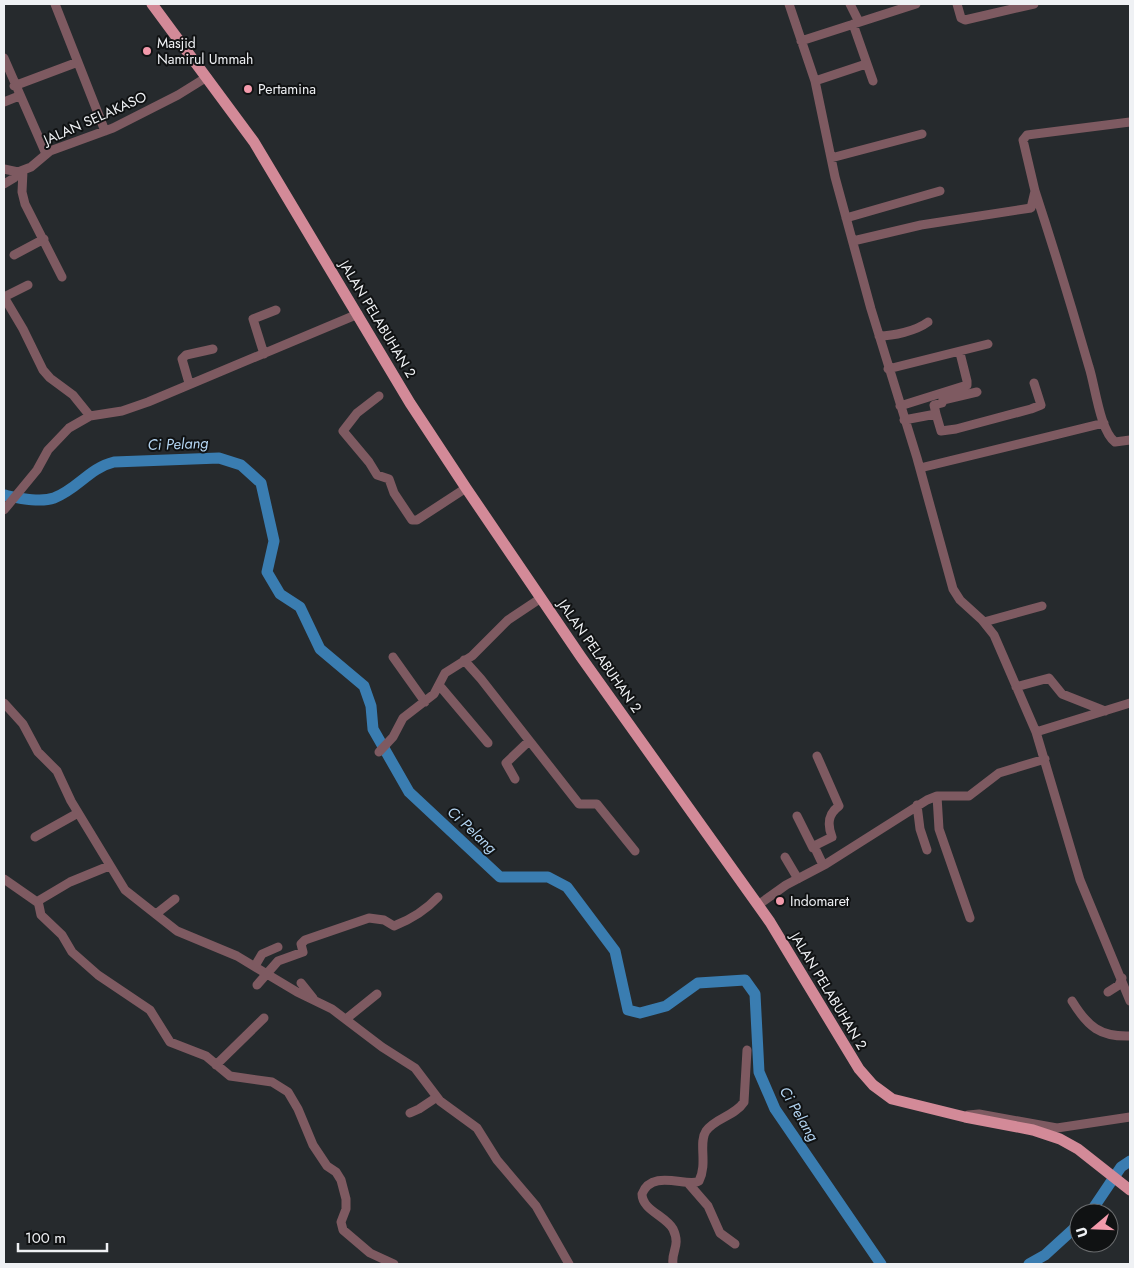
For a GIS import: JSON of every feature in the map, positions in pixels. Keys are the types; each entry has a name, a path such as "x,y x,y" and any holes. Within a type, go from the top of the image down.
{"main road":[{"name":"JALAN PELABUHAN 2","path":"152,4 262,155 410,403 590,670 758,905 806,980 855,1064 869,1081 892,1099 965,1117 1049,1134 1070,1144 1128,1188"}],"street":[{"path":"56,4 105,131"},
{"path":"788,4 815,81 846,218 888,370 920,468 954,592 984,622 994,635 1036,732 1080,880 1130,1001"},
{"path":"850,4 866,64 873,80"},
{"path":"801,41 916,4"},
{"path":"957,4 961,18 965,20 1034,4"},
{"path":"4,58 18,96 46,154"},
{"path":"14,86 78,62"},
{"path":"815,81 866,64"},
{"name":"JALAN SELAKASO","path":"4,184 20,172 35,165 46,154 105,131 178,95 207,78"},
{"path":"4,102 18,96"},
{"path":"1130,122 1027,134 1023,140 1035,191 1090,368 1104,423 1110,437 1115,442 1130,440"},
{"path":"831,158 922,134"},
{"path":"4,170 20,172 23,198 62,277"},
{"path":"846,218 940,191"},
{"path":"853,242 921,225 1030,208 1035,191"},
{"path":"14,254 44,239"},
{"path":"28,285 4,297 23,329 43,370 50,378 73,395 90,416"},
{"path":"264,354 252,319 276,310"},
{"path":"4,510 37,470 48,450 60,435 75,424 90,416 130,408 358,314"},
{"path":"879,336 887,336 920,328 928,322"},
{"path":"888,370 988,344"},
{"path":"189,384 182,359 186,356 213,349"},
{"path":"900,406 966,385 967,381 960,352"},
{"path":"977,392 943,400 942,403 934,405 941,431 956,429 1031,409 1041,404 1034,383"},
{"path":"379,396 357,412 342,431 378,475 389,479 394,493 412,520 417,520 466,488"},
{"path":"904,420 936,414"},
{"path":"920,468 1104,423"},
{"path":"383,749 403,718 425,702 439,685 442,675 475,653 508,620 541,598"},
{"path":"984,622 1042,606"},
{"path":"393,657 425,702"},
{"path":"464,660 579,804 597,804 634,851"},
{"path":"1016,687 1049,678 1062,694 1105,711"},
{"path":"439,685 488,742"},
{"path":"4,702 23,724 38,752 57,771 78,813 125,890 184,934 230,952 315,1000 346,1019 382,1048 415,1068 437,1097 477,1128 497,1160 536,1206 569,1264"},
{"path":"1036,732 1130,703"},
{"path":"515,779 506,763 529,741"},
{"path":"813,848 832,836 828,826 830,813 839,806 817,756"},
{"path":"758,905 917,805 937,796 969,796 999,773 1045,759"},
{"path":"937,796 939,830 970,918"},
{"path":"917,805 920,829 927,850"},
{"path":"36,837 78,813"},
{"path":"797,816 823,865"},
{"path":"785,857 798,879"},
{"path":"37,902 70,882 109,866"},
{"path":"4,879 37,902 41,915 56,928 82,962 150,1010 173,1044 201,1054 230,1076 272,1082 288,1092 295,1102 319,1155 327,1166 336,1172 341,1180 346,1199 346,1209 341,1222 343,1230 370,1253 394,1264"},
{"path":"257,985 278,961 303,952 301,944 305,940 369,918 384,920 394,926 412,919 427,909 438,897"},
{"path":"156,914 175,900"},
{"path":"255,966 262,954 278,947"},
{"path":"1108,992 1119,985 1122,978"},
{"path":"301,983 315,1000"},
{"path":"346,1019 377,994"},
{"path":"1072,1001 1084,1018 1101,1033 1130,1036"},
{"path":"216,1065 264,1018"},
{"path":"673,1264 677,1248 674,1233 668,1222 644,1203 642,1194 648,1186 665,1180 673,1179 688,1183 697,1182 703,1172 703,1144 707,1130 739,1108 744,1102 747,1050"},
{"path":"410,1113 437,1097"},
{"path":"965,1117 979,1114 1057,1128 1130,1118"},
{"path":"688,1183 708,1206 720,1234 735,1244"}],"waterway":[{"name":"Ci Pelang","path":"4,495 36,500 54,498 97,469 114,462 219,458 241,465 261,483 274,541 267,572 280,594 300,607 320,649 364,686 371,706 373,729 409,792 500,877 548,877 567,887 615,951 628,1010 640,1013 666,1006 698,983 745,980 755,994 759,1072 775,1109 881,1264"},
{"name":"Ci Pelang","path":"1097,1203 1121,1167 1130,1161"},
{"name":"Ci Pelang","path":"1029,1264 1045,1255 1069,1233"}],"place":[{"name":"Masjid Namirul Ummah","path":"147,51"},
{"name":"Pertamina","path":"248,89"},
{"name":"Indomaret","path":"780,901"}]}
